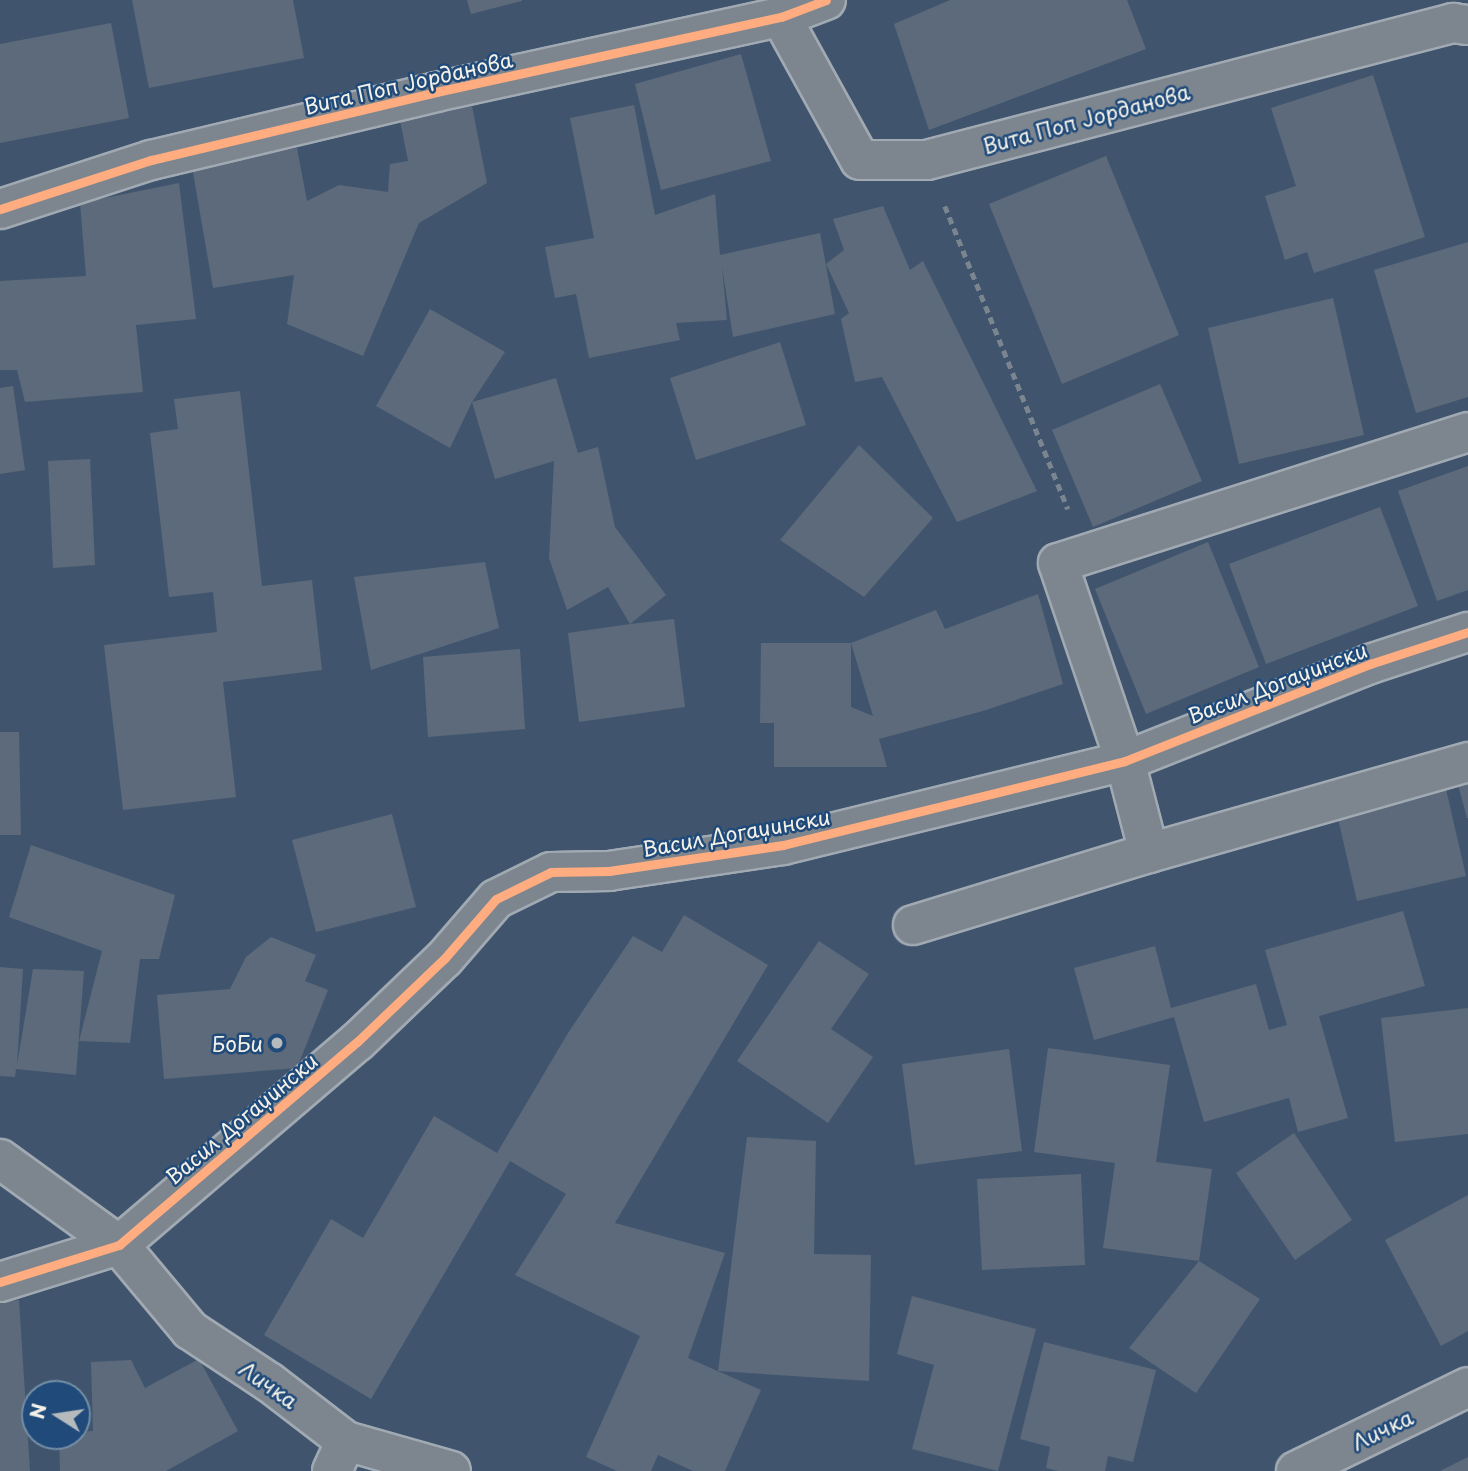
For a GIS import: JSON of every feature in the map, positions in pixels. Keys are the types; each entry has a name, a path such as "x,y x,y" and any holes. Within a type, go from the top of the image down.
{"street":[{"name":"Вита Поп Јорданова","path":"0,209 151,160 436,92 781,17 826,0"},
{"name":"Вита Поп Јорданова","path":"781,17 860,160 927,160 1453,23 1468,25"},
{"path":"1149,853 1125,761 1058,563 1468,432"},
{"name":"Васил Догаџински","path":"119,1245 357,1042 444,959 496,899 551,872 609,871 783,845 1125,761 1370,664 1468,632"},
{"path":"913,925 1149,853 1468,762"},
{"path":"0,1159 119,1245"},
{"path":"0,1282 119,1245"},
{"name":"Личка","path":"119,1245 190,1330 269,1382 339,1456 451,1471"},
{"name":"Личка","path":"1296,1471 1468,1387"}],"path":[{"path":"927,160 1087,554"}],"building":[{"path":"132,0 293,0 304,58 149,88"},
{"path":"467,0 522,0 522,1 471,14"},
{"path":"950,0 1127,0 1146,49 929,130 894,24"},
{"path":"111,23 129,118 0,143 0,44"},
{"path":"741,54 771,161 661,190 635,84"},
{"path":"1373,75 1425,237 1314,273 1307,252 1285,260 1265,196 1296,186 1271,108"},
{"path":"634,105 655,215 715,194 720,255 820,233 835,314 733,337 722,267 727,320 676,323 680,340 589,358 576,294 555,298 545,247 594,238 570,118"},
{"path":"472,106 487,183 419,223 363,356 287,324 294,275 213,288 192,167 297,148 307,201 339,185 388,192 390,164 408,161 400,120"},
{"path":"1106,156 1179,335 1062,384 989,204"},
{"path":"179,183 196,319 136,325 143,392 25,402 17,370 0,370 0,281 86,276 80,203"},
{"path":"883,206 910,270 923,261 1037,491 957,522 882,377 855,382 841,319 849,313 826,264 844,250 833,219"},
{"path":"1468,242 1468,397 1416,413 1374,270"},
{"path":"1333,298 1364,435 1239,464 1208,328"},
{"path":"430,309 505,352 472,402 450,448 376,406"},
{"path":"780,342 806,425 696,460 670,378"},
{"path":"556,378 578,453 598,447 615,527 666,595 630,624 608,587 567,610 549,558 554,461 495,479 472,402"},
{"path":"1160,384 1202,481 1093,527 1052,430"},
{"path":"13,386 25,470 0,474 0,388"},
{"path":"240,391 262,586 312,580 322,670 223,682 236,797 123,810 104,645 217,632 213,592 169,597 150,433 178,429 174,399"},
{"path":"859,445 933,518 864,597 780,540"},
{"path":"90,459 95,565 53,568 48,461"},
{"path":"1468,466 1468,590 1437,601 1398,491"},
{"path":"1380,507 1418,606 1266,664 1229,564"},
{"path":"1208,542 1259,667 1146,714 1095,589"},
{"path":"485,562 499,628 371,670 354,577"},
{"path":"1038,594 1063,684 983,711 879,739 887,767 774,767 774,723 760,723 761,643 851,643 936,610 945,629","holes":["851,643 873,716 851,707"]},
{"path":"674,619 685,707 579,722 568,633"},
{"path":"520,649 525,729 428,737 423,657"},
{"path":"0,732 19,732 21,835 0,835"},
{"path":"1468,778 1468,818 1467,818 1457,781"},
{"path":"1446,789 1466,876 1357,901 1337,814"},
{"path":"392,814 416,907 316,932 292,840"},
{"path":"31,845 175,895 159,959 140,959 130,1043 79,1041 102,951 9,917"},
{"path":"1403,911 1425,986 1319,1016 1348,1118 1298,1132 1289,1098 1204,1122 1174,1017 1094,1040 1074,968 1155,946 1171,1008 1256,984 1269,1030 1287,1025 1265,950"},
{"path":"684,915 768,965 615,1223 725,1253 688,1358 761,1390 725,1471 693,1471 658,1455 651,1471 617,1471 586,1457 640,1336 515,1275 566,1194 510,1161 371,1399 264,1335 331,1219 363,1238 434,1116 497,1153 568,1033 633,936 662,952"},
{"path":"271,937 316,955 305,981 328,990 297,1068 164,1079 157,995 230,989 246,957"},
{"path":"819,941 869,974 831,1029 873,1057 828,1123 737,1061"},
{"path":"0,967 23,969 17,1065 33,969 84,971 76,1075 16,1069 15,1077 0,1076"},
{"path":"1468,1008 1468,1134 1395,1142 1381,1018"},
{"path":"1048,1048 1170,1065 1156,1162 1212,1169 1199,1261 1103,1248 1115,1163 1034,1152"},
{"path":"1009,1049 1022,1151 915,1165 902,1064"},
{"path":"1294,1133 1352,1220 1295,1260 1236,1173"},
{"path":"747,1137 816,1141 814,1254 871,1255 869,1381 718,1371"},
{"path":"1081,1174 1085,1265 982,1270 977,1179"},
{"path":"1468,1195 1468,1331 1441,1346 1385,1240"},
{"path":"1199,1261 1260,1299 1196,1393 1129,1348"},
{"path":"912,1296 1036,1329 998,1471 912,1449 934,1365 897,1354"},
{"path":"19,1300 24,1380 21,1380 21,1450 29,1450 30,1471 0,1471 0,1302"},
{"path":"1044,1342 1156,1370 1133,1462 1108,1456 1105,1471 1058,1471 1046,1468 1050,1447 1020,1439"},
{"path":"199,1359 238,1431 166,1471 60,1471 59,1450 91,1450 91,1362 131,1360 145,1388"},
{"path":"1468,1457 1468,1471 1440,1471"}],"cycle path":[{"path":"0,209 151,160 436,92 781,17 826,0"},
{"path":"0,1282 119,1245 357,1042 444,959 496,899 551,872 609,871 783,845 1125,761 1370,664 1468,632"}],"place":[{"name":"БоБи","path":"277,1043"}]}
